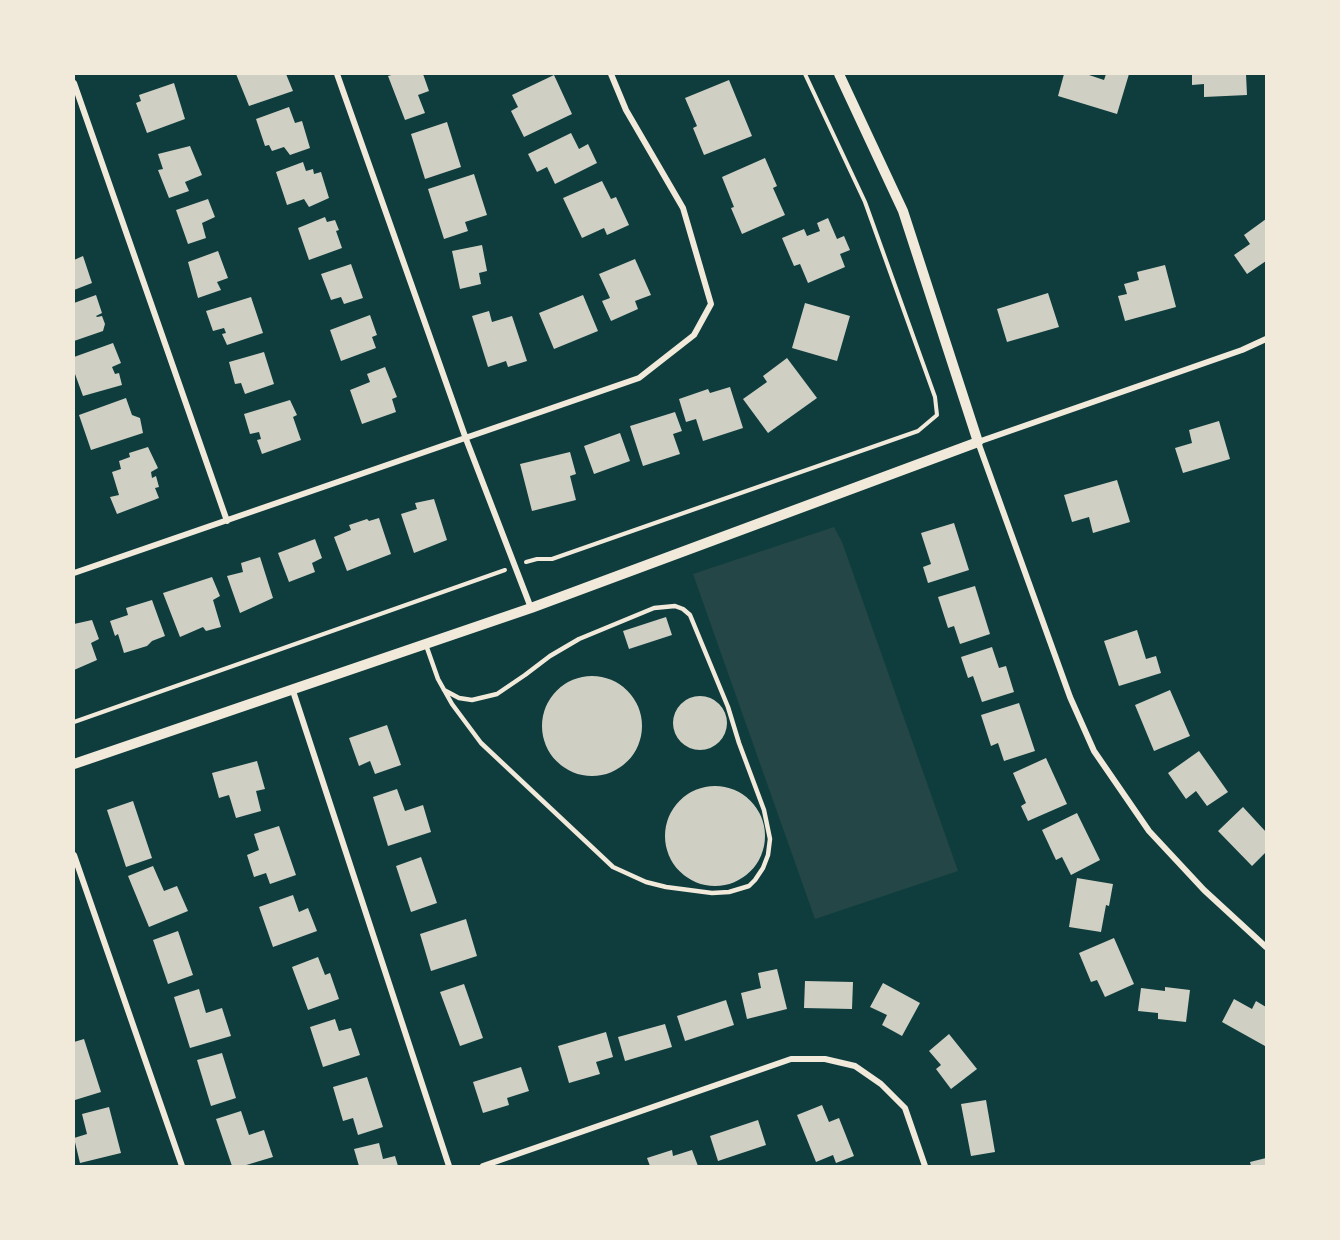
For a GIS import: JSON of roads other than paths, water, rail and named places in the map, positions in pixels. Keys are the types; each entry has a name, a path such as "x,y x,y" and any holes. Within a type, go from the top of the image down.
{"street":[{"path":"337,74 466,439 531,608"},
{"path":"74,573 639,378 694,334 711,304 683,208 626,110 611,74"},
{"path":"839,74 903,211 978,442 1070,697 1094,751 1149,831 1204,890 1266,947"},
{"path":"74,83 227,521"},
{"path":"74,764 531,608 978,442 1242,350 1266,339"},
{"path":"293,691 449,1167"},
{"path":"74,855 182,1167"},
{"path":"483,1167 791,1059 825,1059 855,1066 881,1084 904,1108 925,1167"}],"lane":[{"path":"426,645 444,690 481,743 613,867 646,882 712,893 729,892 749,886 763,868 768,855 770,839 764,810 728,707 690,615 683,609 675,606 654,609 579,639 550,656 497,694 472,699 459,698 444,690"}]}
